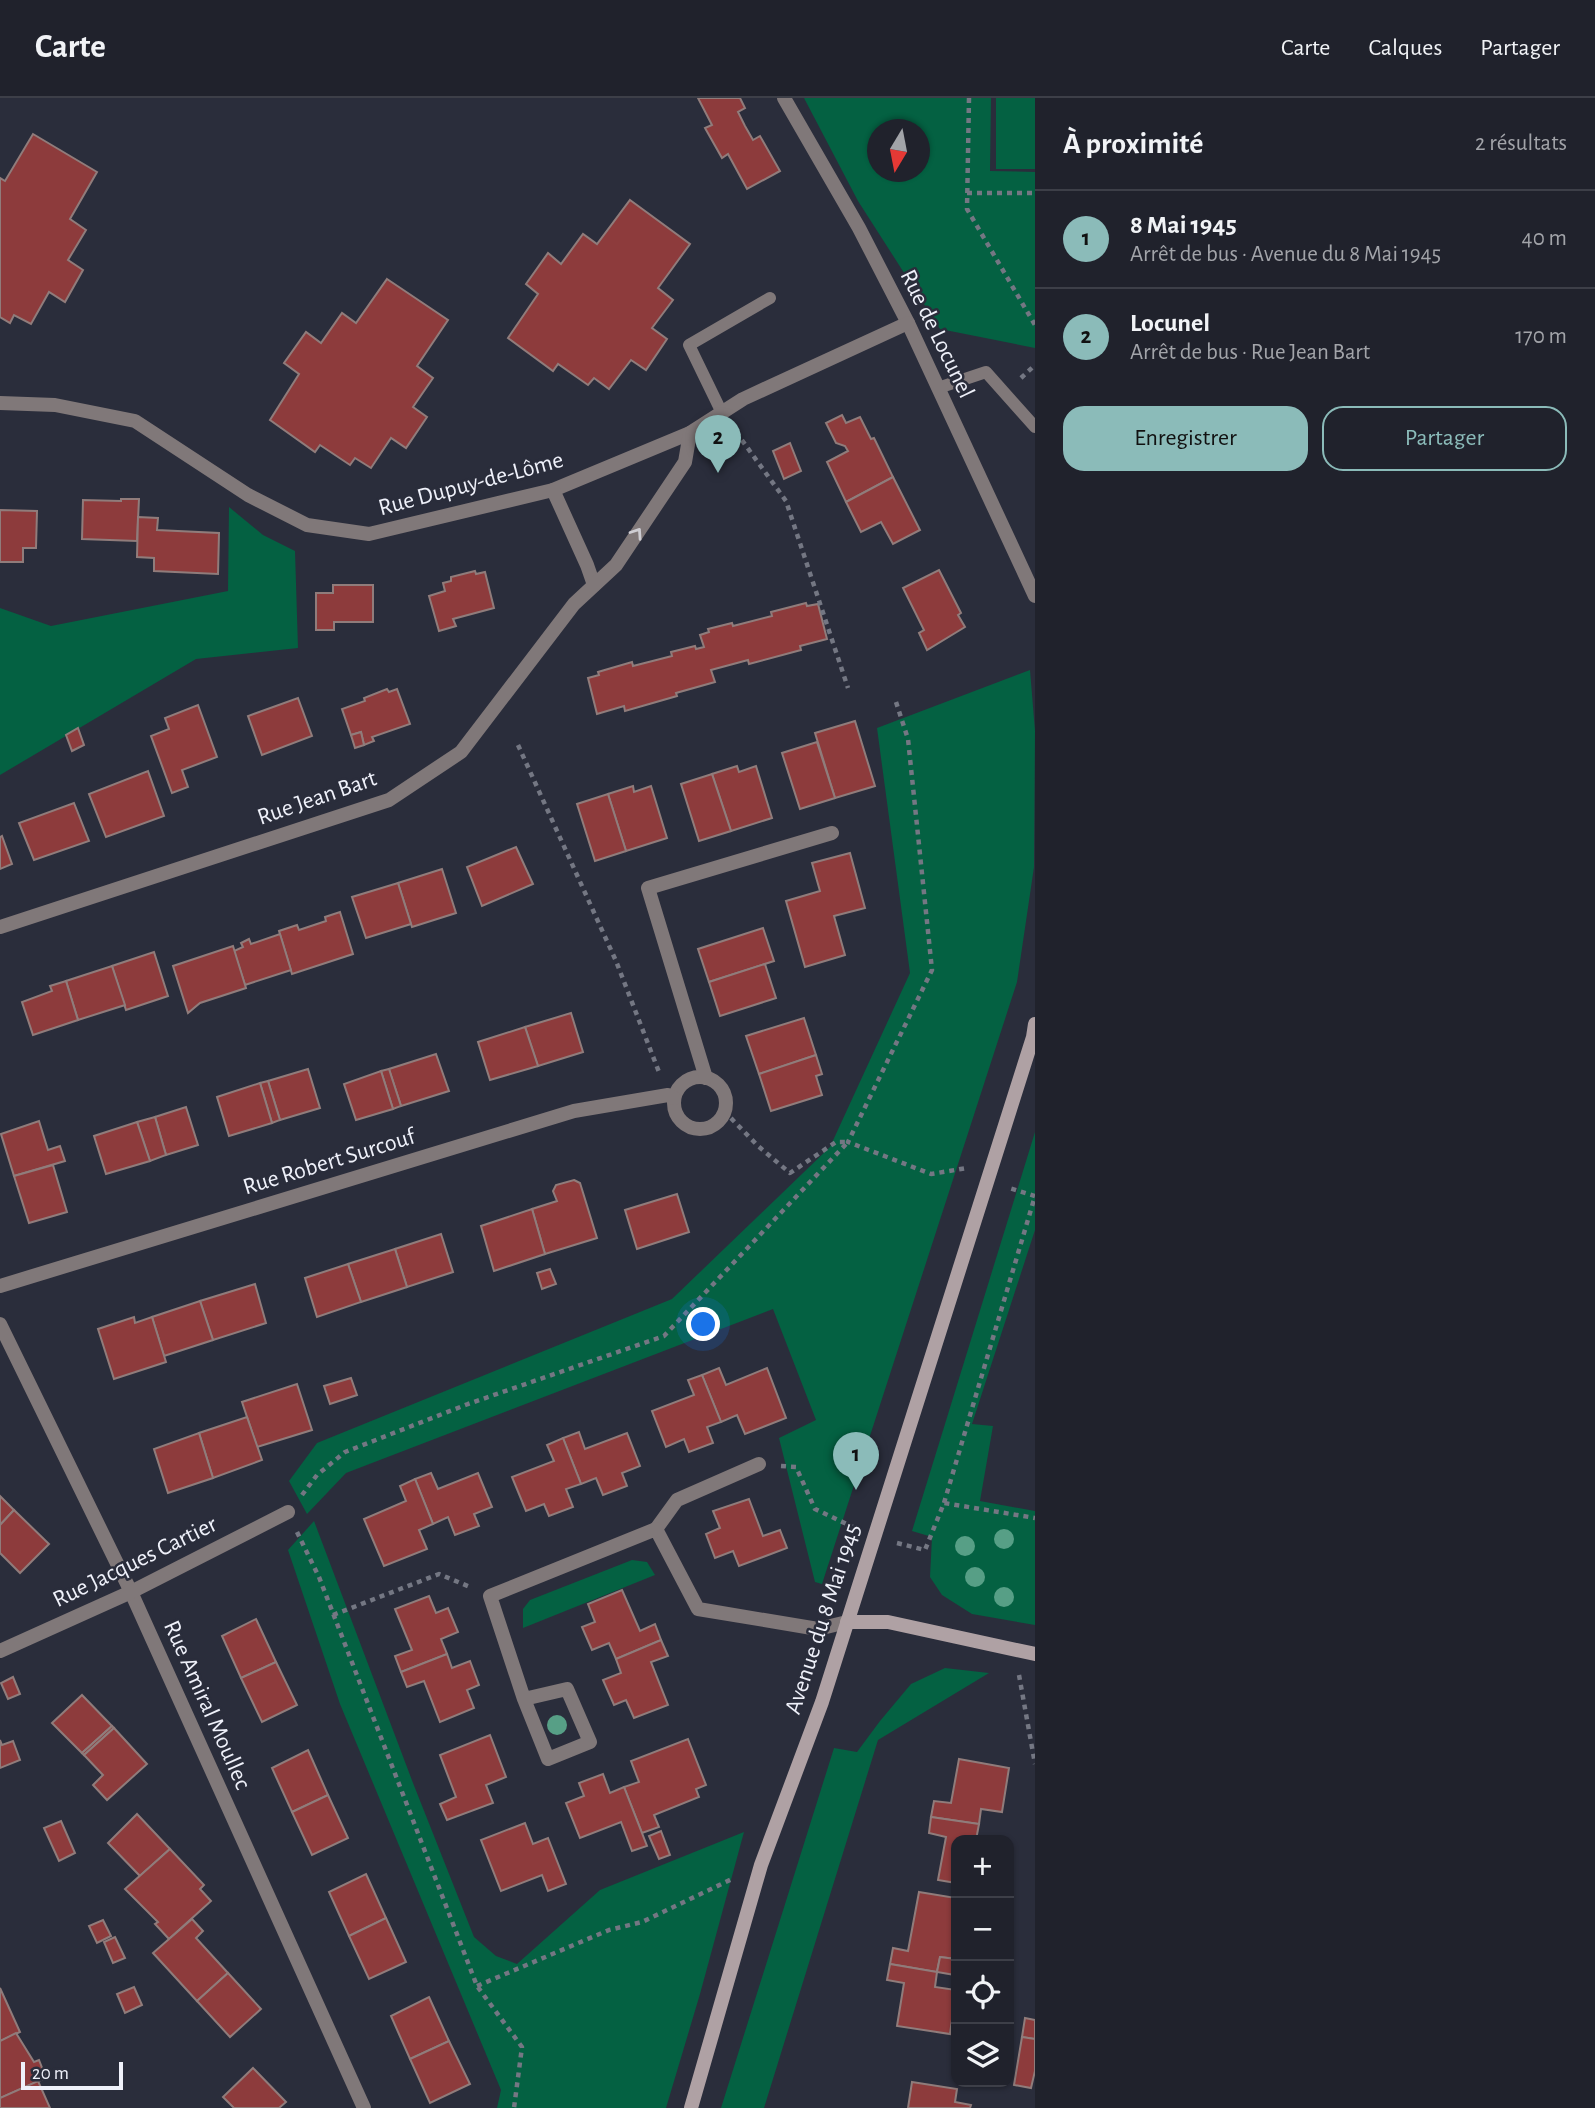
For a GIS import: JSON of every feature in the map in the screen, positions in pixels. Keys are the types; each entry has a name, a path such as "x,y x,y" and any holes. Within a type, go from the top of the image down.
{"street":[{"name":"Rue de Locunel","path":"784,98 859,228 908,323 1035,596"},
{"name":"Rue Dupuy-de-Lôme","path":"0,403 55,405 135,421 248,495 307,525 369,534 553,490 690,433 743,399 908,323"},
{"name":"Rue Jean Bart","path":"0,927 389,800 461,752 574,604 616,565 685,462 690,433"},
{"path":"553,490 594,585"},
{"path":"706,1078 648,888 832,833"},
{"name":"Avenue du 8 Mai 1945","path":"691,2108 761,1865 822,1702 1035,1024"},
{"path":"706,1078 720,1087 726,1103 714,1125 697,1129 689,1126 677,1115 671,1097 690,1079 706,1078"},
{"name":"Rue Robert Surcouf","path":"0,1286 575,1111 671,1097"},
{"name":"Rue Amiral Moullec","path":"0,1324 131,1592 364,2108"},
{"path":"523,1699 567,1689 590,1742 548,1759 523,1699 490,1596 656,1530 677,1500 759,1464"},
{"name":"Rue Jacques Cartier","path":"0,1651 131,1592 288,1512"},
{"path":"656,1530 698,1609 818,1629 847,1622 888,1622 1035,1654"}],"lane":[{"path":"722,413 689,345 770,298"},
{"path":"938,388 986,372 1035,427"}],"path":[{"path":"969,98 967,209 1035,325"},
{"path":"967,193 1035,193"},
{"path":"722,413 786,501 848,688"},
{"path":"848,1142 932,970 908,739 896,702"},
{"path":"518,745 616,961 671,1097"},
{"path":"724,1111 758,1146 790,1173 836,1142 848,1142 931,1174 980,1166 986,1181"},
{"path":"759,1464 796,1467 816,1509 874,1537 925,1550 944,1503 1035,1196"},
{"path":"944,1503 1035,1518"},
{"path":"333,1615 439,1574 490,1596"},
{"path":"1015,1650 1035,1764"},
{"path":"477,1986 609,1930 642,1922 761,1865"}],"green space":[{"path":"804,98 991,98 990,171 1035,172 1035,348 940,329 858,201"},
{"path":"996,98 1035,98 1035,169 996,169"},
{"path":"229,507 263,535 295,551 298,648 196,659 0,775 0,608 51,626 228,591"},
{"path":"1030,670 1035,731 1034,867 1017,982 822,1584 815,1582 779,1438 816,1420 773,1309 346,1473 307,1514 289,1481 317,1443 672,1299 830,1147 910,973 877,728"},
{"path":"1035,1132 1035,1230 972,1424 993,1426 980,1501 1035,1511 1035,1625 972,1614 942,1595 930,1577 932,1537 912,1531"},
{"path":"314,1521 474,1937 496,1956 517,1964 600,1890 744,1832 666,2108 497,2108 501,2090 340,1704 288,1550"},
{"path":"632,1560 647,1562 655,1575 523,1628 523,1609 530,1600"},
{"path":"945,1668 989,1673 878,1740 764,2108 721,2108 834,1748 857,1752 911,1684"}],"building":[{"path":"698,98 740,98 745,108 738,112 745,126 753,140 760,136 780,171 747,189 728,154 722,158 705,128 712,125"},
{"path":"33,134 97,172 70,219 86,230 68,260 83,270 65,302 49,292 31,324 14,315 10,323 0,317 0,178 5,181"},
{"path":"630,200 690,244 658,288 673,300 652,328 667,339 646,370 631,360 609,389 594,378 588,385 558,364 553,371 508,338 538,294 526,284 548,253 561,264 583,234 597,244"},
{"path":"387,279 448,320 417,366 433,378 413,407 427,417 406,448 391,438 371,468 355,458 350,465 320,445 315,452 270,420 299,374 284,363 306,332 321,343 342,313 356,323"},
{"path":"842,415 846,423 860,417 871,439 874,438 893,477 846,502 827,462 848,451 845,446 836,443 826,423"},
{"path":"790,443 801,471 784,479 773,451"},
{"path":"893,477 920,530 893,544 881,522 861,532 846,502"},
{"path":"139,499 137,541 82,539 83,500"},
{"path":"0,510 37,511 36,548 23,548 23,562 0,562"},
{"path":"138,517 158,518 157,530 219,533 218,574 154,571 154,558 137,557"},
{"path":"939,570 961,613 958,615 965,627 927,650 919,633 924,630 903,588"},
{"path":"475,571 476,574 485,572 494,608 453,619 456,626 439,631 429,596 445,591 443,583 451,581 451,577"},
{"path":"333,585 373,585 373,622 334,622 334,630 316,630 316,593 333,593"},
{"path":"806,603 807,606 818,604 827,639 800,646 801,650 749,664 748,660 711,670 715,682 676,693 677,696 625,711 624,706 597,714 588,678 599,675 598,672 632,662 633,666 672,656 671,652 695,646 696,649 704,647 700,635 709,632 708,629 772,616 771,612"},
{"path":"387,689 389,692 397,689 410,724 372,737 374,741 364,745 361,732 351,735 342,709"},
{"path":"298,698 312,736 262,755 248,716"},
{"path":"198,705 217,757 182,770 188,787 172,793 151,736 169,729 165,718"},
{"path":"855,721 875,786 835,798 815,733"},
{"path":"78,728 84,745 72,751 66,735"},
{"path":"361,732 364,745 355,748 351,735"},
{"path":"817,742 835,798 800,809 782,753"},
{"path":"737,766 739,772 756,766 772,818 731,831 712,774"},
{"path":"148,771 164,816 106,837 89,794"},
{"path":"712,774 731,831 699,841 681,784"},
{"path":"633,786 634,792 651,786 667,838 626,851 608,794"},
{"path":"608,794 626,851 595,861 577,804"},
{"path":"74,803 89,841 34,860 19,823"},
{"path":"2,836 12,864 0,869 0,837"},
{"path":"516,847 533,884 482,906 467,867"},
{"path":"850,853 865,908 834,916 845,955 805,967 786,901 820,891 812,863"},
{"path":"442,869 456,913 412,927 398,883"},
{"path":"398,883 411,924 366,938 352,897"},
{"path":"340,912 353,954 292,974 279,931 297,925 299,930 326,921 325,917"},
{"path":"763,928 774,961 709,982 698,949"},
{"path":"280,934 291,970 245,985 234,951 243,947 241,943 249,939 251,944"},
{"path":"233,946 246,988 200,1003 188,1013 173,966"},
{"path":"154,952 168,996 126,1010 112,966"},
{"path":"765,964 776,998 720,1016 709,982"},
{"path":"112,966 125,1005 78,1020 66,981"},
{"path":"66,981 78,1020 33,1035 22,1002 52,991 50,986"},
{"path":"571,1013 583,1052 538,1066 525,1027"},
{"path":"804,1018 816,1055 759,1074 746,1036"},
{"path":"525,1027 538,1066 490,1080 478,1042"},
{"path":"436,1054 449,1091 401,1106 389,1069"},
{"path":"816,1055 822,1074 816,1076 822,1095 771,1111 759,1074"},
{"path":"308,1069 320,1108 280,1120 268,1081"},
{"path":"389,1069 401,1106 393,1109 381,1071"},
{"path":"381,1071 393,1109 356,1120 344,1084"},
{"path":"268,1081 280,1120 272,1123 260,1083"},
{"path":"260,1083 272,1123 229,1136 217,1097"},
{"path":"186,1107 198,1145 166,1155 155,1117"},
{"path":"155,1117 166,1155 150,1161 137,1122"},
{"path":"39,1121 48,1150 60,1146 65,1161 14,1176 1,1134"},
{"path":"137,1122 150,1161 106,1174 94,1136"},
{"path":"53,1165 67,1212 29,1223 14,1176"},
{"path":"574,1180 580,1183 597,1238 545,1254 532,1209 557,1201 553,1191 556,1185"},
{"path":"677,1194 689,1232 637,1249 625,1210"},
{"path":"532,1209 545,1254 494,1271 481,1226"},
{"path":"441,1234 453,1272 407,1287 395,1249"},
{"path":"395,1249 407,1287 361,1302 348,1264"},
{"path":"348,1264 361,1302 317,1317 305,1278"},
{"path":"550,1269 556,1284 542,1289 537,1273"},
{"path":"255,1284 266,1323 213,1340 200,1301"},
{"path":"200,1301 213,1340 164,1356 152,1317"},
{"path":"134,1317 135,1323 152,1317 166,1362 114,1379 98,1329"},
{"path":"719,1368 726,1385 767,1368 786,1418 745,1434 737,1415 721,1422 702,1375"},
{"path":"702,1375 721,1422 707,1427 713,1443 689,1452 684,1439 666,1447 652,1411 694,1395 688,1380"},
{"path":"351,1378 357,1395 330,1404 324,1386"},
{"path":"297,1384 312,1430 257,1447 242,1402"},
{"path":"247,1417 262,1460 213,1478 199,1433"},
{"path":"579,1432 585,1449 627,1433 640,1466 622,1473 627,1486 603,1495 596,1478 581,1484 563,1438"},
{"path":"199,1433 213,1478 168,1493 154,1449"},
{"path":"563,1438 581,1484 566,1489 573,1507 549,1516 544,1504 526,1511 512,1477 554,1461 547,1445"},
{"path":"431,1473 438,1489 478,1473 492,1507 474,1514 479,1526 455,1535 448,1517 433,1524 415,1479"},
{"path":"415,1479 433,1524 419,1530 427,1549 384,1566 364,1519 406,1501 400,1486"},
{"path":"0,1496 14,1510 0,1525"},
{"path":"749,1499 763,1536 780,1530 787,1548 739,1566 733,1551 715,1558 706,1534 720,1528 713,1511"},
{"path":"14,1510 49,1544 20,1573 0,1553 0,1525"},
{"path":"622,1590 640,1631 655,1624 661,1640 616,1659 609,1643 592,1650 582,1627 595,1622 588,1604"},
{"path":"429,1596 436,1613 448,1608 458,1632 441,1639 447,1654 401,1672 395,1656 412,1650 395,1609"},
{"path":"256,1619 276,1662 241,1678 222,1636"},
{"path":"661,1640 668,1656 651,1662 668,1705 634,1718 626,1700 614,1705 603,1680 621,1673 616,1659"},
{"path":"447,1654 452,1668 470,1661 479,1685 467,1690 474,1708 440,1722 424,1681 407,1687 401,1672"},
{"path":"276,1662 297,1705 262,1722 241,1678"},
{"path":"13,1677 20,1694 8,1699 1,1683"},
{"path":"82,1695 112,1726 82,1753 52,1723"},
{"path":"112,1726 114,1728 84,1755 82,1753"},
{"path":"114,1728 147,1764 107,1800 93,1785 103,1775 84,1755"},
{"path":"490,1735 506,1777 486,1785 493,1803 447,1820 440,1804 456,1797 440,1755"},
{"path":"688,1739 706,1785 696,1789 699,1797 654,1815 659,1827 642,1833 624,1787 639,1782 631,1761"},
{"path":"0,1740 2,1745 13,1741 20,1760 0,1768"},
{"path":"308,1750 328,1795 292,1812 272,1768"},
{"path":"959,1759 1009,1768 1002,1812 981,1809 979,1824 931,1817 934,1801 951,1803"},
{"path":"603,1774 610,1793 624,1787 647,1846 632,1851 621,1822 580,1838 566,1803 584,1796 579,1783"},
{"path":"328,1795 348,1838 312,1855 292,1812"},
{"path":"137,1814 170,1849 140,1876 108,1843"},
{"path":"931,1817 979,1824 977,1835 951,1835 951,1882 938,1880 946,1837 929,1833"},
{"path":"61,1821 75,1853 59,1861 44,1828"},
{"path":"525,1823 533,1844 548,1838 566,1884 548,1891 542,1875 501,1891 481,1840"},
{"path":"661,1831 670,1855 659,1859 649,1836"},
{"path":"170,1849 204,1885 200,1889 211,1901 169,1939 155,1924 158,1922 125,1889"},
{"path":"366,1874 386,1918 349,1936 329,1892"},
{"path":"919,1892 951,1897 951,1958 940,1957 937,1972 890,1964 893,1948 908,1951"},
{"path":"386,1918 406,1962 369,1979 349,1936"},
{"path":"192,1919 203,1931 196,1938 228,1973 197,2001 153,1953"},
{"path":"103,1920 111,1936 97,1943 89,1926"},
{"path":"115,1937 125,1958 113,1963 104,1942"},
{"path":"940,1957 951,1958 951,1974 937,1972"},
{"path":"890,1964 937,1972 935,1987 951,1989 950,2034 897,2026 904,1983 887,1980"},
{"path":"228,1973 261,2009 230,2037 197,2001"},
{"path":"134,1987 142,2005 125,2013 117,1994"},
{"path":"0,1988 20,2032 0,2041"},
{"path":"429,1997 449,2041 410,2059 391,2016"},
{"path":"1025,2018 1035,2020 1035,2039 1022,2037"},
{"path":"16,2033 34,2062 39,2060 46,2078 0,2098 0,2041"},
{"path":"1022,2037 1035,2039 1035,2071 1031,2088 1014,2085"},
{"path":"449,2041 470,2084 430,2103 410,2059"},
{"path":"253,2068 286,2102 279,2108 234,2108 223,2097"},
{"path":"38,2081 50,2108 0,2108 0,2098"},
{"path":"912,2082 957,2089 955,2102 971,2105 970,2108 908,2108"}],"place":[{"name":"Locunel","path":"718,473"},
{"name":"8 Mai 1945","path":"856,1490"}]}
